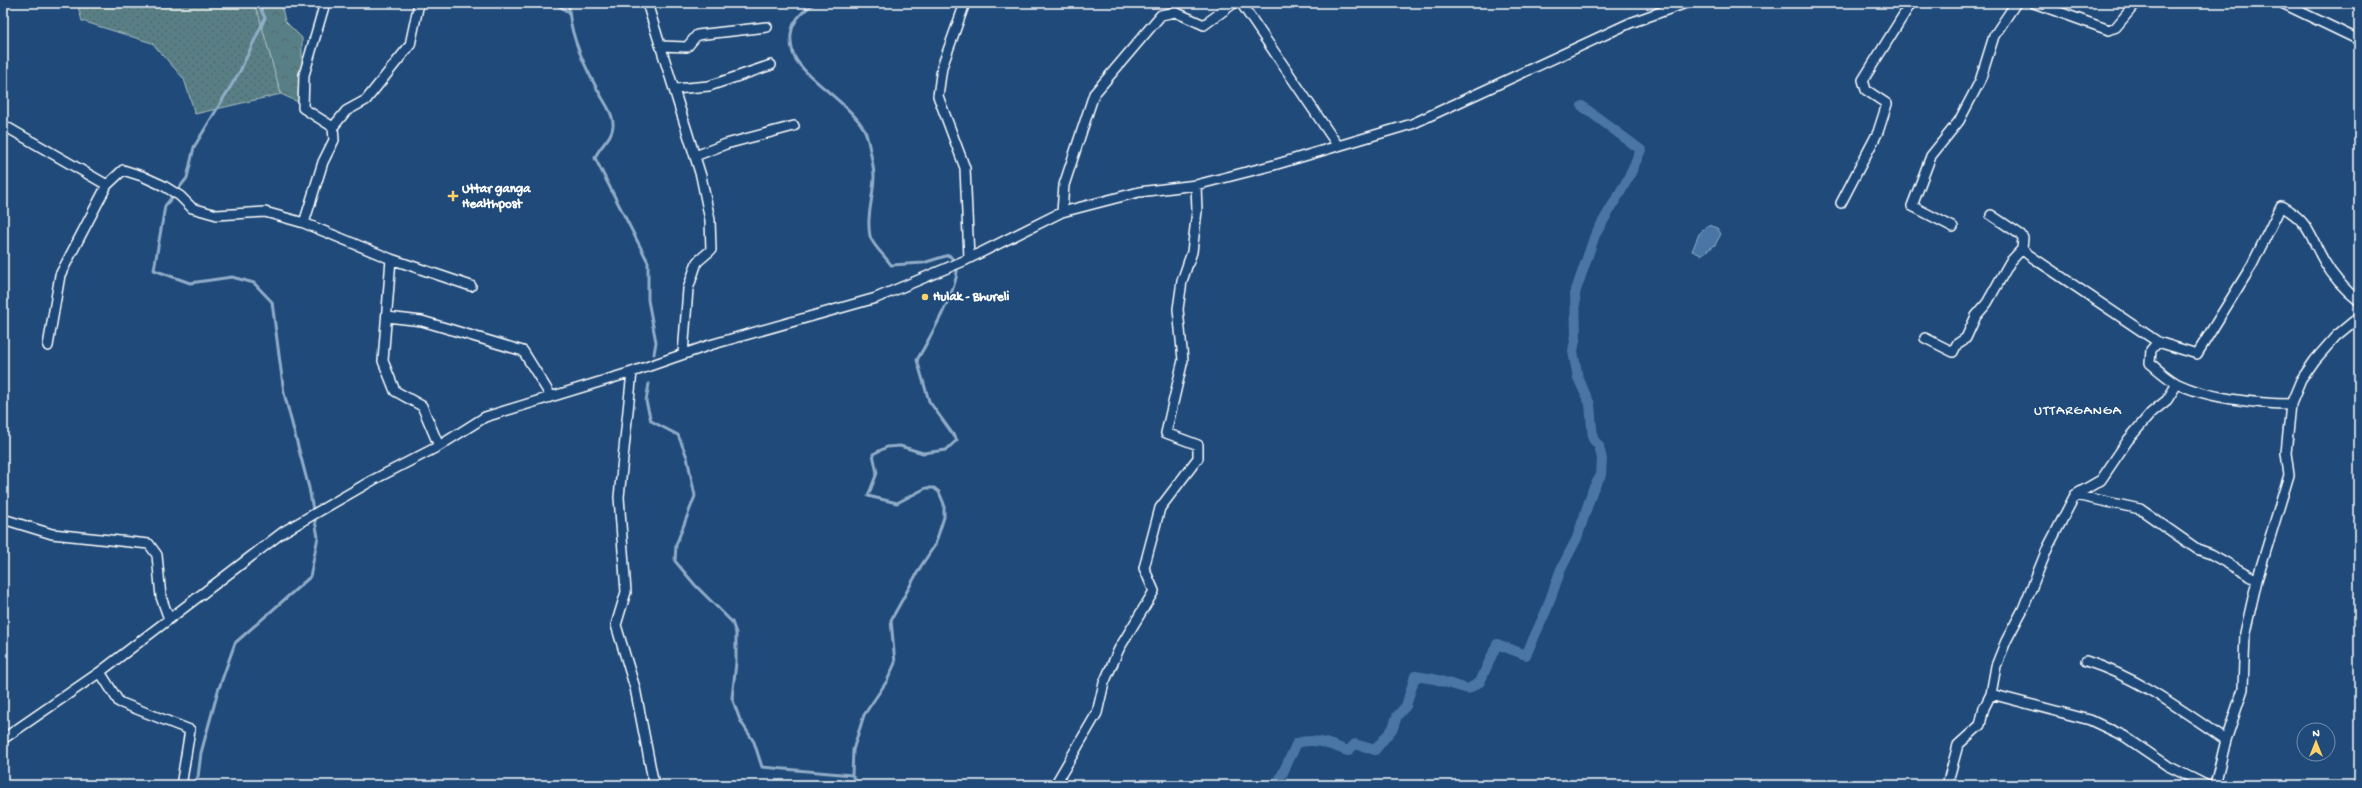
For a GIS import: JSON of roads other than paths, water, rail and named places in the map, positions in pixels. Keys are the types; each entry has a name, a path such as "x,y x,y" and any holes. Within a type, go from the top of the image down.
{"street":[{"path":"325,3 304,75 302,108 333,127"},
{"path":"304,223 324,162 334,140 333,127 346,111 366,100 410,45 419,3"},
{"path":"647,3 695,156 710,220 711,250 697,262 688,289 683,354"},
{"path":"965,3 942,67 938,96 965,168 967,259"},
{"path":"1062,212 1064,185 1094,94 1161,15 1175,12 1204,24 1234,3"},
{"path":"1241,3 1338,146"},
{"path":"3,739 100,672 236,566 283,532 373,480 439,446 484,417 632,372 683,354 876,298 905,288 1062,212 1139,192 1196,184 1338,146 1412,124 1630,23 1686,3"},
{"path":"1841,203 1878,132 1887,104 1866,90 1863,80 1911,3"},
{"path":"1953,227 1912,206 1931,156 1959,121 1980,81 1994,36 2016,3"},
{"path":"2034,3 2109,30 2116,27 2136,3"},
{"path":"2282,3 2359,40"},
{"path":"661,46 687,47 698,35 767,27"},
{"path":"675,89 709,86 771,65"},
{"path":"3,125 107,185"},
{"path":"695,156 726,144 794,126"},
{"path":"48,346 60,275 107,185 123,170 142,176 164,186 180,196 192,208 217,215 265,212 304,223 391,259 471,286"},
{"path":"1055,785 1097,713 1104,683 1119,648 1154,590 1144,568 1160,508 1198,458 1198,445 1166,433 1183,360 1178,310 1182,281 1192,252 1197,211 1196,184"},
{"path":"2022,249 2158,342 2198,354 2252,264 2281,206 2304,223 2324,262 2340,283 2359,301"},
{"path":"1925,338 1953,352 1957,344 1966,338 1976,316 1987,303 2010,262 2022,249 2023,238 2021,235 1991,215"},
{"path":"391,259 383,361 395,391 422,406 439,446"},
{"path":"387,317 422,321 523,351 551,396"},
{"path":"2215,785 2226,740 2243,689 2245,633 2257,580 2289,475 2286,454 2291,404 2301,380 2315,360 2336,336 2359,318"},
{"path":"2158,342 2151,350 2150,363 2177,384 2242,401 2291,404"},
{"path":"632,372 619,497 626,592 616,625 635,688 654,785"},
{"path":"1948,785 1958,745 1980,725 1984,708 1991,694 1996,666 2006,641 2023,609 2048,547 2075,496 2101,480 2128,440 2151,413 2167,400 2177,384"},
{"path":"2075,496 2140,509 2197,549 2211,554 2257,580"},
{"path":"3,519 52,534 149,544 157,555 161,597 169,619"},
{"path":"2086,662 2112,669 2142,684 2171,701 2226,740"},
{"path":"100,672 119,702 190,730 182,783"},
{"path":"1991,694 2090,720 2124,736 2168,766 2206,785"}],"water":[{"path":"1708,225 1717,228 1721,234 1715,245 1701,255 1692,251 1699,234"}],"waterway":[{"path":"193,785 198,777 201,753 218,691 235,643 310,577 318,537 309,488 284,393 272,302 254,283 232,277 190,283 154,270 165,206 187,178 194,147 240,71 265,18 258,3"},
{"path":"555,3 568,12"},
{"path":"569,3 571,25 581,57 610,111 613,121 612,131 595,158 648,262 648,300 656,342 654,354"},
{"path":"815,3 803,12 794,24 791,37 793,53 797,62 805,71 838,100 858,121 865,131 871,153 874,176 869,221 871,240 891,265 923,263 949,255 957,266 956,277 948,301 917,360 929,401 957,440 946,450 923,453 900,446 887,447 873,454 877,473 868,496 897,503 926,488 934,488 939,492 944,504 944,517 935,545 921,566 891,620 895,663 887,681 864,715 853,750 852,775 858,785"},
{"path":"1277,785 1297,743 1304,741 1317,741 1348,751 1355,744 1375,750 1393,728 1397,716 1406,706 1415,676 1434,679 1468,689 1480,682 1497,644 1526,655 1546,611 1561,569 1577,538 1593,489 1601,475 1602,459 1599,446 1593,439 1590,404 1578,378 1573,351 1576,335 1575,293 1595,235 1629,177 1641,150 1582,106"},
{"path":"649,384 646,401 651,421 678,435 687,457 695,496 676,545 675,561 695,585 732,622 736,633 736,663 732,698 740,720 754,742 762,767 852,775"}],"place":[{"name":"Uttar ganga Healthpost","path":"453,196"},
{"name":"Hulak - Bhureli","path":"925,297"}],"district":[{"name":"UTTARGANGA","path":"2078,411"}]}
